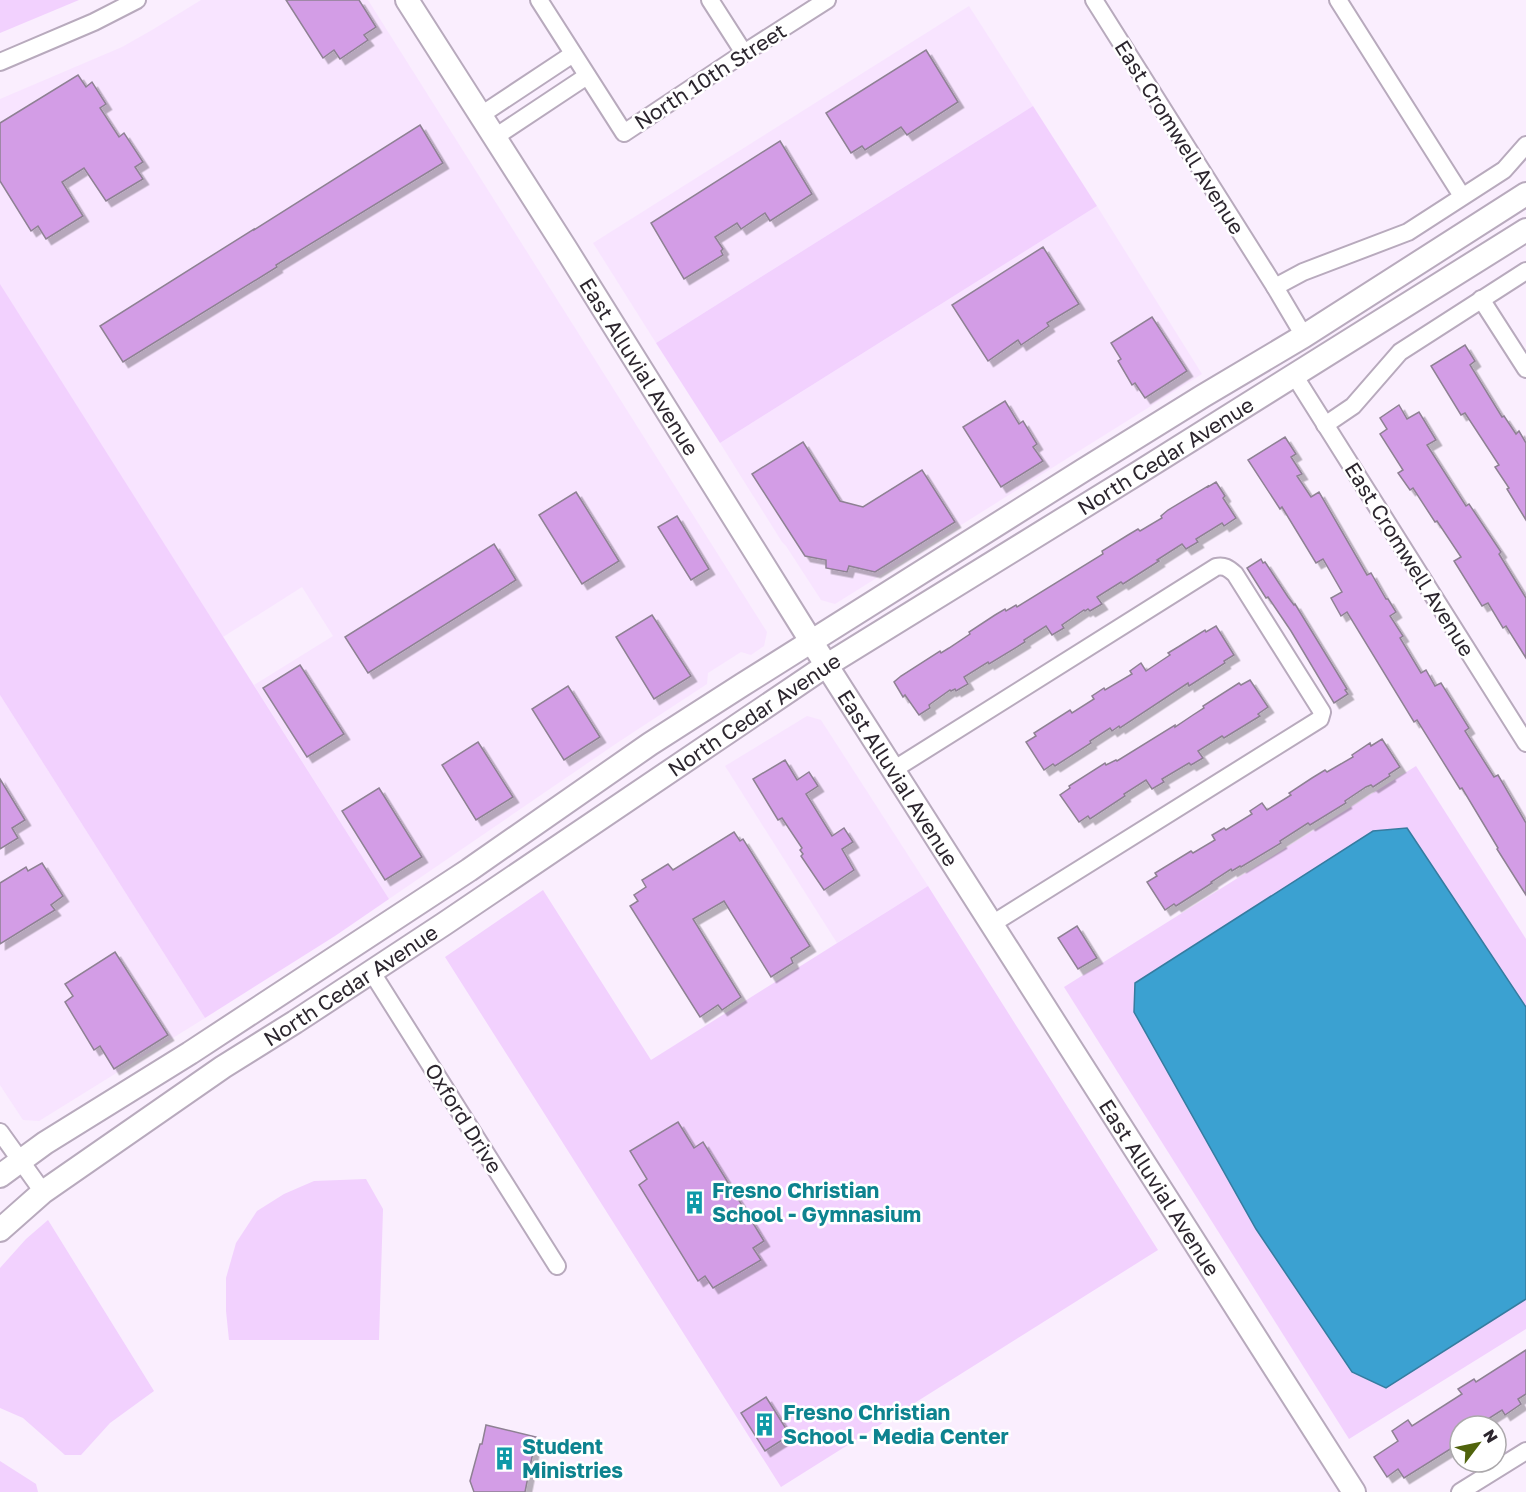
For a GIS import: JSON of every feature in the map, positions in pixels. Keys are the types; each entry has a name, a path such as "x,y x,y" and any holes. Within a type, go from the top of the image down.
{"main road":[{"name":"East Alluvial Avenue","path":"407,0 826,665 1354,1492"},
{"name":"North Cedar Avenue","path":"0,1176 45,1143 190,1053 469,870 650,744 1100,459 1304,336 1526,194"},
{"name":"North Cedar Avenue","path":"0,1230 43,1192 223,1067 444,924 826,665 1526,230"},
{"path":"1138,473 1185,428 1294,360 1301,351 1304,336"},
{"path":"371,971 381,949 462,894 471,878 469,870"}],"street":[{"path":"0,62 94,22 137,0"},
{"path":"495,137 587,76 539,0"},
{"path":"710,0 744,53"},
{"name":"North 10th Street","path":"587,76 624,134 827,0"},
{"name":"East Cromwell Avenue","path":"1094,0 1304,336"},
{"path":"1338,0 1462,196"},
{"path":"481,115 573,54"},
{"path":"1275,287 1303,272 1408,232 1504,170 1526,145"},
{"path":"1324,424 1353,406 1400,352 1526,271"},
{"path":"1481,299 1526,369"},
{"name":"East Cromwell Avenue","path":"1294,375 1526,743"},
{"path":"893,770 1216,567 1229,568 1235,574 1322,712 1320,719 992,924"},
{"name":"Oxford Drive","path":"371,971 557,1266"},
{"path":"0,1132 43,1192"},
{"path":"1460,1492 1526,1451"}],"shaded area":[{"path":"0,0 79,0 0,33"},
{"path":"201,0 368,0 767,632 764,646 751,655 741,652 708,673 707,684 389,899 254,685 333,636 302,587 223,637 0,285 0,99 122,47"},
{"path":"969,6 1033,106 656,343 593,243"},
{"path":"1033,106 1097,206 720,443 656,343"},
{"path":"1097,206 1202,374 835,604 821,600 720,443"},
{"path":"0,284 389,899 205,1018 0,695"},
{"path":"0,695 205,1018 39,1121 23,1120 0,1085"},
{"path":"807,716 821,720 928,886 837,943 725,766"},
{"path":"1416,766 1526,939 1526,1329 1349,1439 1064,987"},
{"path":"928,886 1158,1250 781,1487 445,957 543,890 651,1060"},
{"path":"366,1179 383,1209 379,1340 229,1340 226,1278 236,1243 257,1211 284,1194 314,1181"},
{"path":"48,1220 154,1391 110,1423 81,1455 65,1455 23,1418 0,1408 0,1268 26,1239"},
{"path":"0,1461 36,1484 38,1492 0,1492"}],"water":[{"path":"1407,828 1526,1007 1526,1299 1386,1388 1352,1372 1256,1229 1134,1012 1135,983 1373,831"}],"building":[{"path":"286,0 359,0 376,27 364,35 368,40 340,59 334,50 323,58"},
{"path":"926,50 958,102 907,135 901,127 865,150 862,146 851,153 826,113"},
{"path":"78,75 86,87 92,82 106,104 100,108 119,137 124,133 143,162 135,167 143,179 106,201 84,168 62,182 83,216 46,239 38,226 31,231 0,181 0,123"},
{"path":"420,125 443,163 123,362 100,326"},
{"path":"780,141 812,194 770,221 765,213 741,229 737,223 715,237 723,249 721,251 723,255 684,279 651,223"},
{"path":"1043,247 1079,304 1047,323 1049,326 1021,345 1018,340 988,361 952,305"},
{"path":"1152,317 1187,371 1145,398 1135,383 1132,385 1111,343"},
{"path":"1465,345 1475,361 1470,365 1502,417 1504,416 1516,434 1519,431 1526,443 1526,520 1495,467 1499,465 1465,413 1461,415 1431,366"},
{"path":"1005,401 1019,424 1023,421 1037,444 1033,447 1043,461 1001,487 963,427"},
{"path":"1399,405 1407,419 1419,412 1436,440 1427,445 1466,506 1469,504 1501,552 1499,554 1526,598 1526,658 1506,626 1503,628 1488,603 1482,606 1454,561 1461,557 1413,488 1410,490 1398,473 1403,470 1380,434 1387,429 1380,418"},
{"path":"1285,437 1296,454 1291,457 1302,474 1297,476 1311,497 1319,492 1367,575 1371,573 1396,612 1390,616 1403,636 1400,638 1421,673 1426,670 1435,686 1441,683 1469,728 1465,731 1494,777 1498,775 1526,823 1526,895 1462,788 1460,789 1417,720 1414,722 1347,612 1341,616 1331,598 1342,592 1323,559 1316,563 1282,507 1280,509 1248,460"},
{"path":"803,442 840,501 863,507 922,470 955,522 875,572 849,566 847,572 826,568 826,560 805,556 752,474"},
{"path":"1216,482 1236,518 1224,526 1222,523 1196,539 1198,542 1186,549 1182,544 1123,584 1121,582 1097,597 1102,604 1090,611 1084,610 1062,625 1064,628 1052,635 1046,626 1024,640 1025,642 989,664 988,662 964,677 968,684 956,691 955,689 950,690 919,715 905,695 903,697 894,682 901,676 940,651 941,653 949,648 995,615 1016,605 1017,607 1103,554 1102,551 1138,529 1140,531 1162,518 1161,516 1168,510"},
{"path":"576,492 619,561 582,584 539,515"},
{"path":"677,516 709,569 691,580 658,527"},
{"path":"494,544 516,580 368,673 345,637"},
{"path":"1261,559 1295,604 1347,689 1345,690 1348,694 1334,703 1291,631 1247,568"},
{"path":"652,615 691,676 654,699 616,637"},
{"path":"1216,626 1234,655 1224,661 1225,663 1189,686 1188,683 1120,728 1119,726 1112,731 1110,728 1055,766 1053,764 1044,770 1026,742 1036,736 1034,733 1070,710 1072,713 1094,699 1092,696 1132,674 1130,671 1141,663 1146,671 1170,655 1168,653 1205,630 1206,632"},
{"path":"300,665 344,734 307,757 263,688"},
{"path":"1250,680 1268,707 1258,714 1260,716 1198,751 1203,758 1191,765 1189,763 1162,779 1164,782 1152,789 1146,780 1090,819 1088,816 1079,822 1060,795 1070,788 1069,786 1105,763 1106,765 1117,761 1175,725 1175,727 1239,683 1241,685"},
{"path":"568,686 600,737 564,760 532,709"},
{"path":"1382,739 1400,767 1389,774 1390,776 1373,787 1371,785 1366,787 1345,801 1346,803 1310,825 1308,823 1280,841 1281,843 1241,867 1232,871 1231,869 1176,906 1174,904 1165,910 1147,882 1157,876 1155,873 1191,851 1193,853 1215,840 1212,835 1224,828 1226,830 1252,814 1250,811 1262,803 1267,810 1312,778 1353,757 1352,755 1370,743 1371,746"},
{"path":"478,742 513,797 476,820 442,765"},
{"path":"785,760 797,780 809,772 818,786 806,794 832,836 844,828 853,842 842,849 854,870 824,890 801,856 802,848 782,818 778,820 753,779"},
{"path":"0,779 25,820 12,828 18,838 0,849"},
{"path":"379,788 422,857 385,880 342,811"},
{"path":"734,832 740,841 743,839 810,946 791,958 793,963 771,977 724,901 693,919 741,997 722,1010 718,1005 700,1017 630,906 638,901 634,895 646,887 642,880 668,864 673,870"},
{"path":"42,863 63,896 51,905 55,910 0,944 0,883 26,867 28,871"},
{"path":"1077,926 1097,958 1078,969 1058,938"},
{"path":"115,952 168,1035 114,1069 100,1046 94,1050 65,1002 73,996 65,984"},
{"name":"Fresno Christian School - Gymnasium","path":"678,1122 694,1148 703,1142 764,1241 753,1248 761,1260 713,1288 705,1276 698,1281 639,1185 647,1179 630,1151"},
{"path":"1526,1350 1526,1394 1518,1399 1521,1404 1506,1414 1502,1410 1496,1414 1448,1414 1448,1450 1404,1478 1398,1469 1387,1477 1374,1457 1398,1441 1392,1431 1408,1420 1412,1426 1462,1394 1458,1389 1474,1379 1476,1382"},
{"name":"Fresno Christian School - Media Center","path":"766,1397 790,1435 765,1451 741,1413"},
{"name":"Student Ministries","path":"486,1425 536,1437 525,1492 474,1492 470,1481"}],"place":[{"name":"Fresno Christian School - Gymnasium","path":"694,1202"},
{"name":"Fresno Christian School - Media Center","path":"765,1424"},
{"name":"Student Ministries","path":"504,1458"}]}
